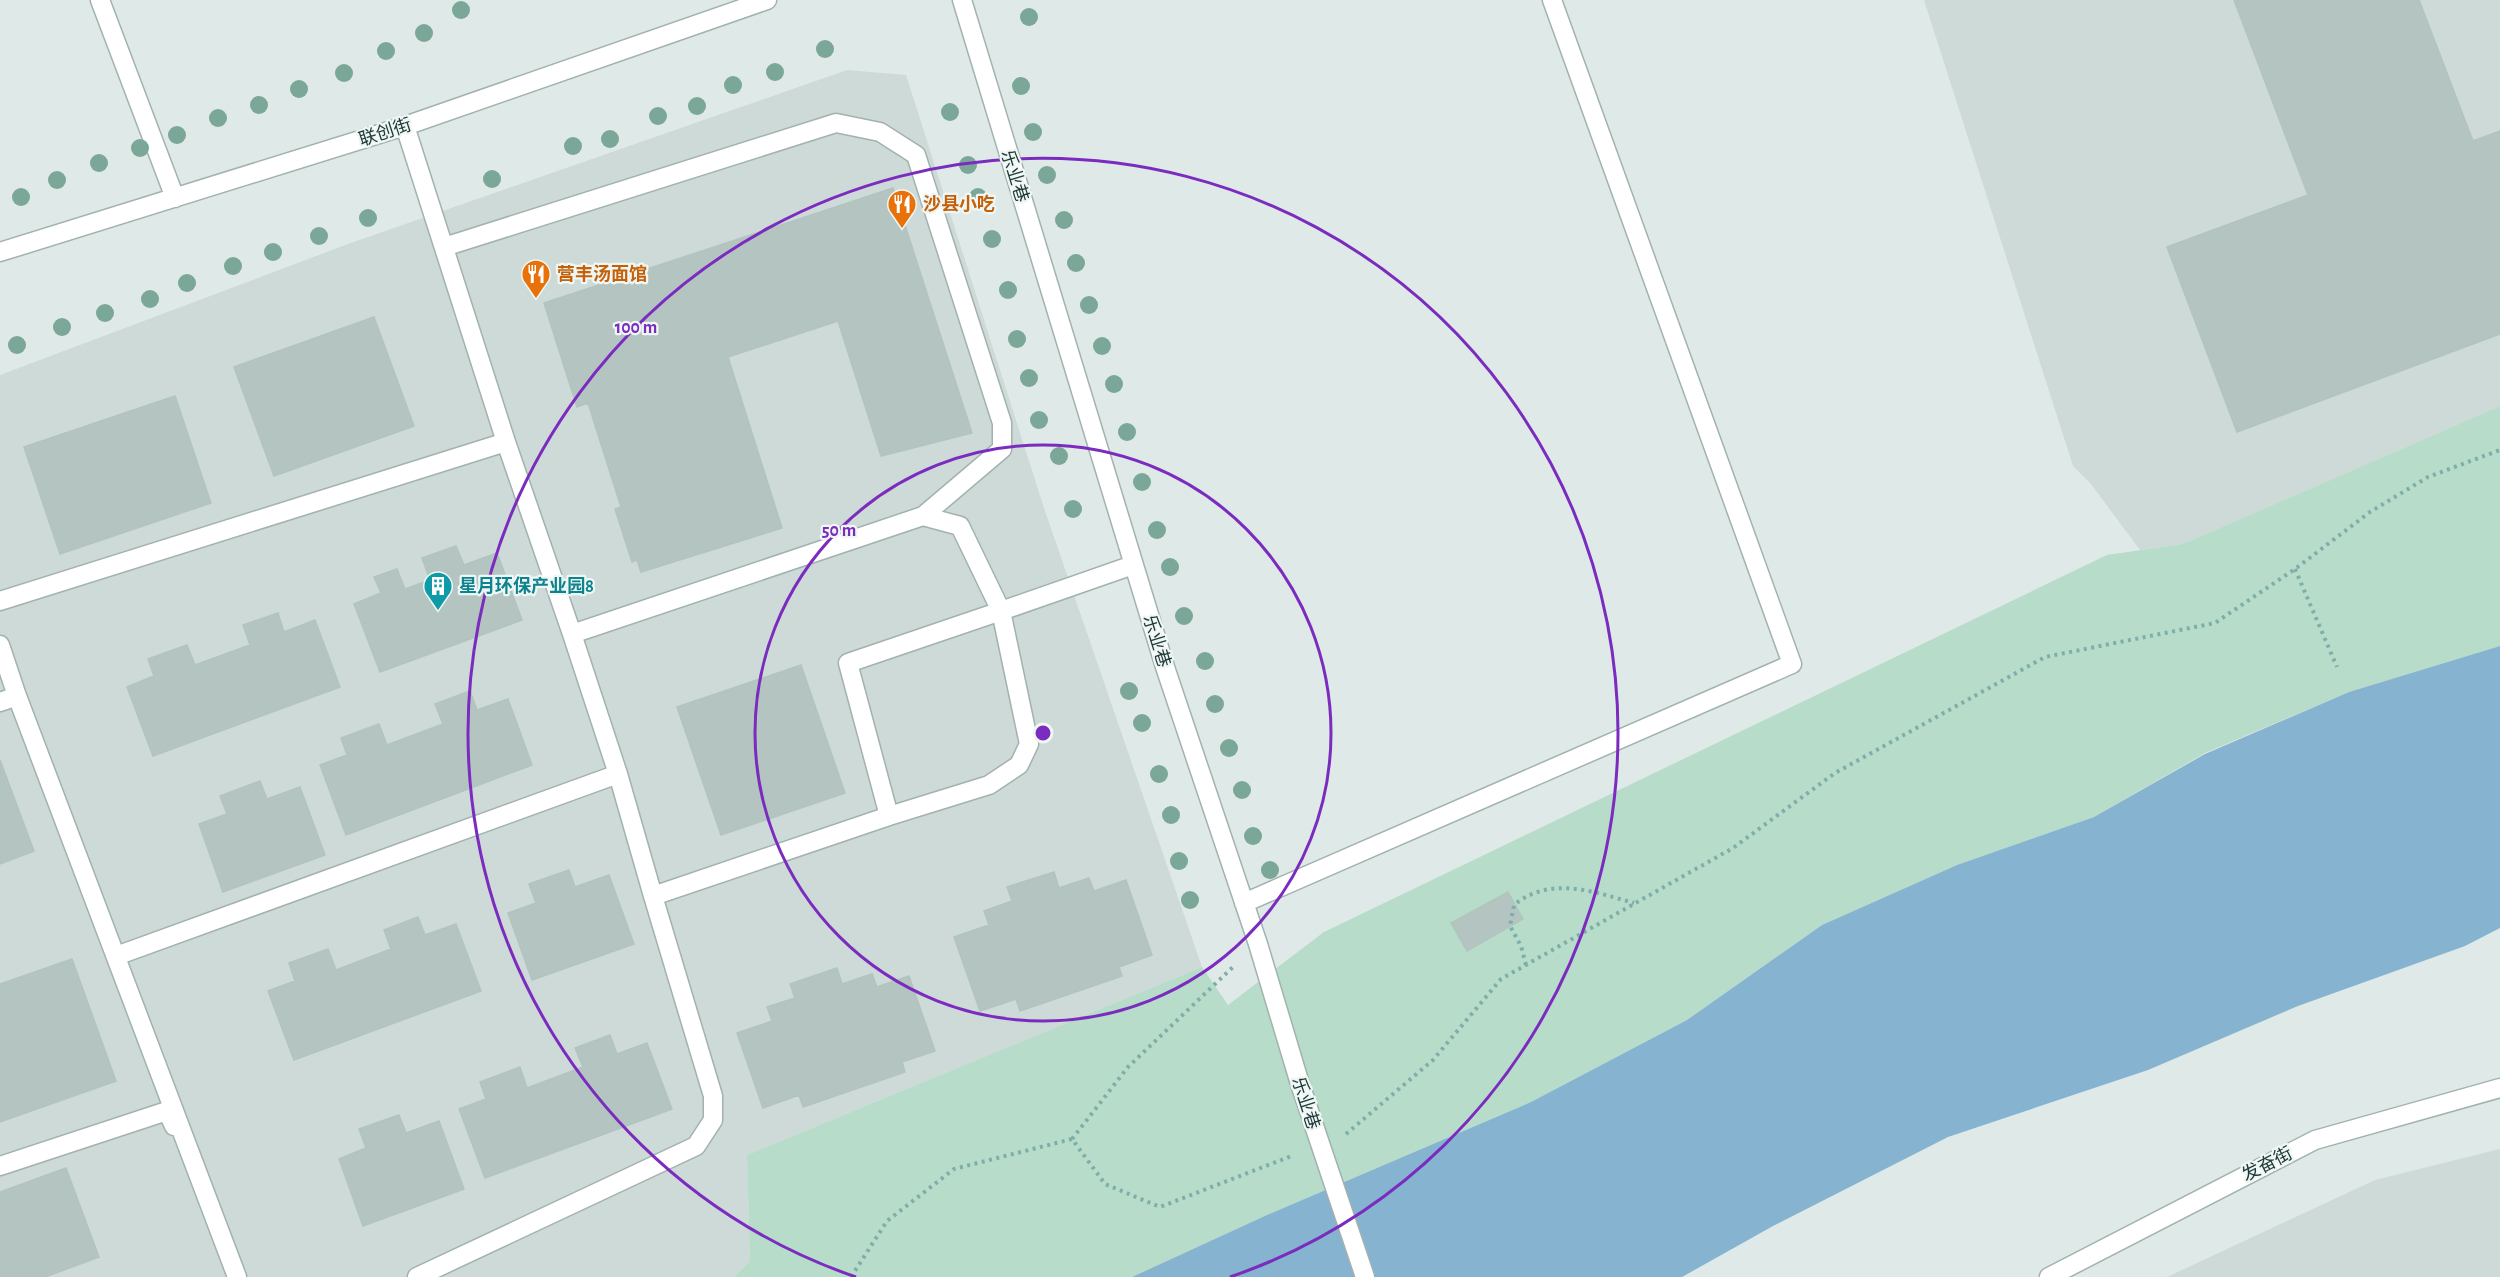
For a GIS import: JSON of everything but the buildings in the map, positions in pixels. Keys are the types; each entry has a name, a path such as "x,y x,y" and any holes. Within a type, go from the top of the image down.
{"street":[{"path":"99,0 175,198"},
{"name":"联创街","path":"0,252 405,126 767,0"},
{"name":"乐业巷","path":"962,0 1133,565 1258,944 1299,1084 1365,1277"},
{"path":"1244,903 1792,664 1552,0"},
{"path":"444,247 836,123 880,132 916,155 1002,423 1002,449 923,516 572,634"},
{"path":"405,126 506,442 618,774 713,1096 713,1120 696,1146 417,1277"},
{"path":"0,601 506,442"},
{"path":"653,896 889,816 989,785 1019,765 1029,744 1001,611 960,526 923,516"},
{"path":"889,816 848,663 1133,565"},
{"path":"0,645 9,699 116,956 236,1277"},
{"path":"116,956 618,774"},
{"name":"发奋街","path":"2049,1277 2315,1140 2500,1088"},
{"path":"0,1166 168,1111 236,1277"}],"path":[{"path":"1344,1136 1433,1060 1501,979 1733,848 1835,773 2045,657 2215,623 2295,569 2370,512 2428,477 2500,450"},
{"path":"2295,569 2337,667"},
{"path":"1526,965 1521,946 1510,926 1514,905 1521,899 1548,887 1582,887 1603,896 1635,903"},
{"path":"851,1277 886,1221 954,1169 1072,1139 1128,1067 1194,1002 1258,944"},
{"path":"1072,1139 1105,1184 1160,1207 1301,1152"}],"shaded area":[{"path":"1924,0 2500,0 2500,406 2183,544 2140,550 2091,484 2073,466"},
{"path":"847,70 906,75 1044,508 1202,967 747,1155 750,1261 734,1277 0,1277 0,375 348,244"},
{"path":"2500,1149 2500,1277 2167,1277 2375,1180"}],"green space":[{"path":"2500,406 2500,646 2349,692 2205,753 2094,817 1957,865 1822,925 1687,1020 1531,1102 1267,1215 1132,1277 734,1277 750,1261 747,1155 1202,967 1228,1005 1324,932 2107,555 2183,544"}],"water":[{"path":"2500,646 2500,928 2465,946 2298,1006 2148,1070 1948,1137 1773,1226 1682,1277 1132,1277 1267,1215 1531,1102 1687,1020 1822,925 1957,865 2094,817 2205,754 2349,692"}],"place":[{"name":"沙县小吃","path":"902,230"},
{"name":"营丰汤面馆","path":"536,300"},
{"name":"星月环保产业园8","path":"438,612"}]}
